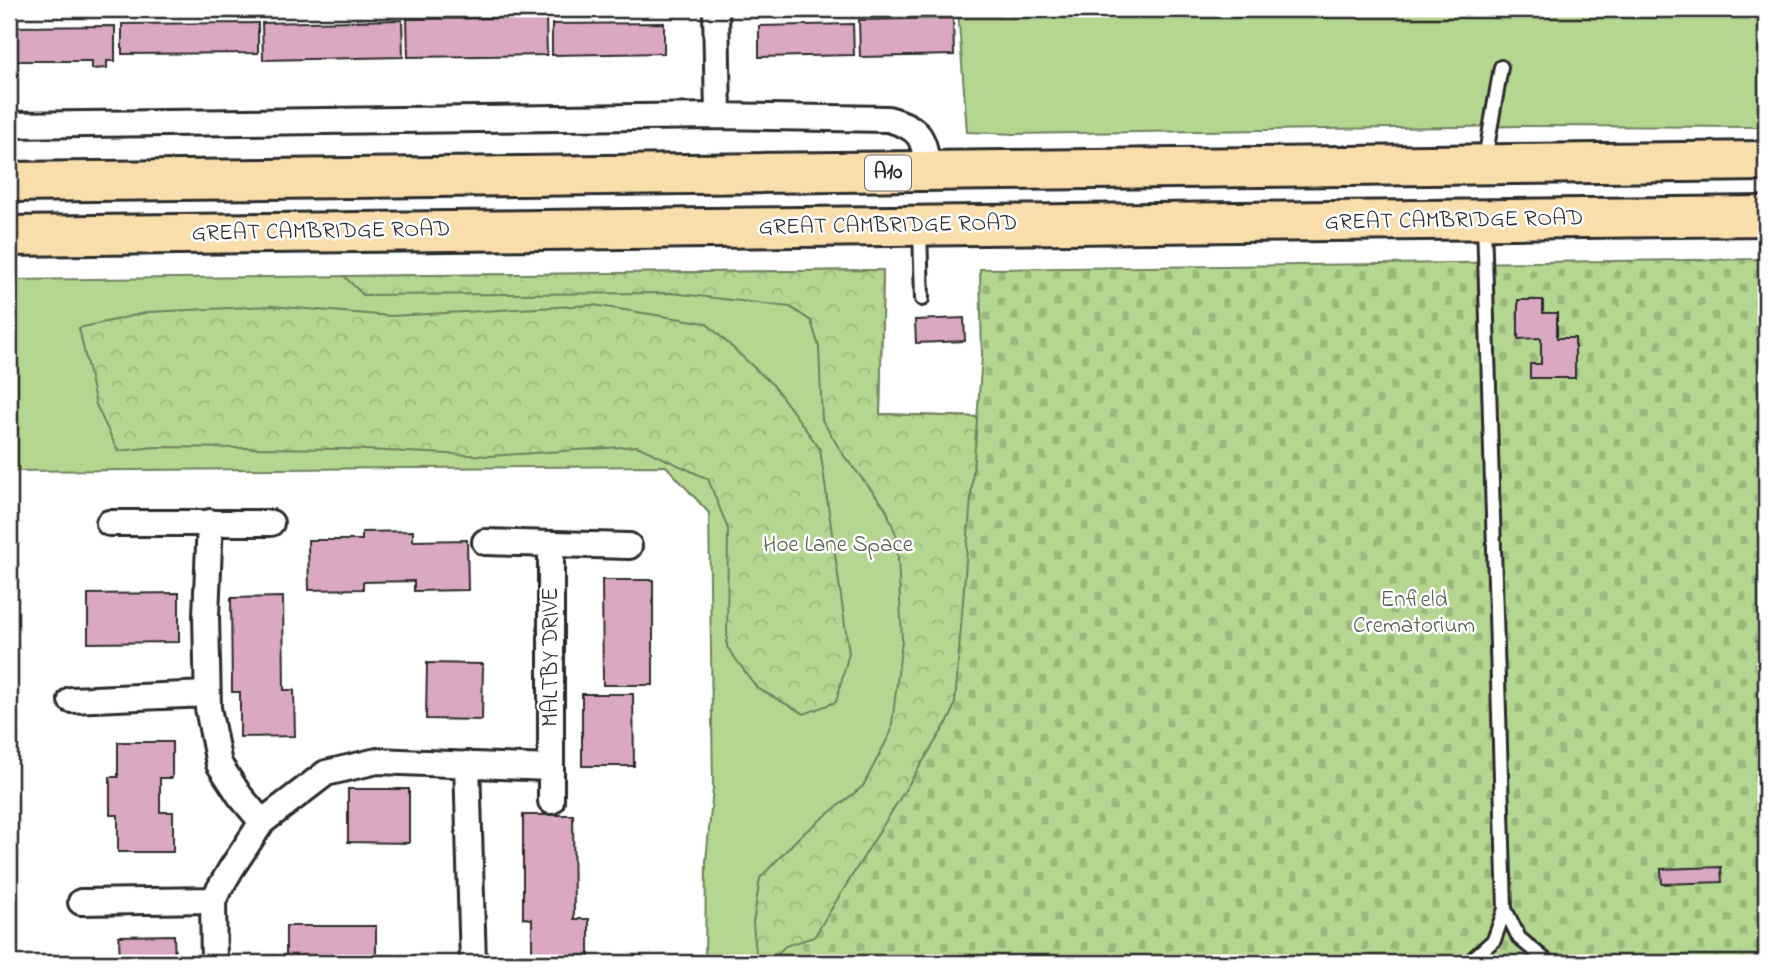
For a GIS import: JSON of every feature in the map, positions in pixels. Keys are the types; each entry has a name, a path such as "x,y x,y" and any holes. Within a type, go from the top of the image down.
{"highway":[{"name":"A10","path":"9,182 1766,161"},
{"name":"GREAT CAMBRIDGE ROAD","path":"9,236 1766,216"}],"street":[{"path":"716,9 718,116"},
{"path":"9,125 718,116 888,119 908,125 921,138 926,150 927,172"},
{"path":"210,522 206,615 207,694 219,764 240,796 262,822"},
{"path":"109,523 271,523"},
{"path":"485,542 551,546 629,546"},
{"name":"MALTBY DRIVE","path":"551,546 551,801"},
{"path":"71,700 207,694"},
{"path":"214,963 213,900 262,822 326,773 377,761 550,768"},
{"path":"467,764 473,963"},
{"path":"81,902 213,900"}],"lane":[{"path":"1484,165 1501,67"},
{"path":"1468,963 1494,940 1504,909 1484,221"},
{"path":"919,225 922,299"},
{"path":"1504,909 1519,938 1549,963"}],"green space":[{"path":"958,9 1766,9 1766,127 1523,126 1014,134 967,132"},
{"name":"Enfield Crematorium","path":"1766,259 1766,963 770,963 785,946 814,937 951,716 955,703 982,356 980,269"},
{"name":"Hoe Lane Space","path":"883,270 880,414 978,417 960,617 770,963 705,963 706,861 713,788 709,513 666,466 9,471 9,280"},
{"path":"883,270 880,414 978,417 987,453 979,652 853,963 757,963 753,923 760,878 800,836 863,786 891,732 902,640 897,537 885,507 844,456 822,420 819,347 811,321 790,307 672,293 363,295 344,276"},
{"path":"593,305 706,323 774,386 820,449 849,653 836,702 804,714 757,688 727,647 728,529 708,479 637,446 490,456 345,449 156,447 118,451 96,405 79,328 149,312 271,306 391,316"}],"building":[{"path":"546,17 547,55 408,57 407,19"},
{"path":"953,18 954,55 860,57 859,20"},
{"path":"402,20 403,57 263,60 262,23"},
{"path":"258,23 258,53 122,54 122,24"},
{"path":"664,23 664,53 552,55 552,24"},
{"path":"853,24 854,55 759,57 759,26"},
{"path":"115,26 115,61 107,61 107,68 92,69 92,61 9,61 9,27"},
{"path":"1518,300 1543,300 1543,313 1557,313 1557,338 1575,338 1575,378 1530,378 1530,364 1541,364 1541,338 1518,339"},
{"path":"964,318 965,341 916,343 915,320"},
{"path":"413,531 413,541 467,540 468,590 414,591 414,581 363,582 363,589 309,590 308,540 362,540 362,532"},
{"path":"602,580 653,580 653,685 603,685"},
{"path":"179,593 179,642 88,643 88,594"},
{"path":"283,597 284,690 294,690 295,736 240,737 240,692 232,692 231,598"},
{"path":"427,663 483,664 482,720 426,719"},
{"path":"582,694 633,694 634,766 582,766"},
{"path":"118,742 172,742 172,778 160,778 160,812 173,812 173,852 118,852 118,815 110,815 110,777 118,777"},
{"path":"348,789 409,789 409,843 348,842"},
{"path":"523,815 573,815 574,919 589,919 589,963 532,963 532,919 523,918"},
{"path":"1721,867 1722,882 1662,884 1661,869"},
{"path":"286,926 376,926 376,963 286,963"},
{"path":"174,935 175,963 120,963 119,936"}]}
